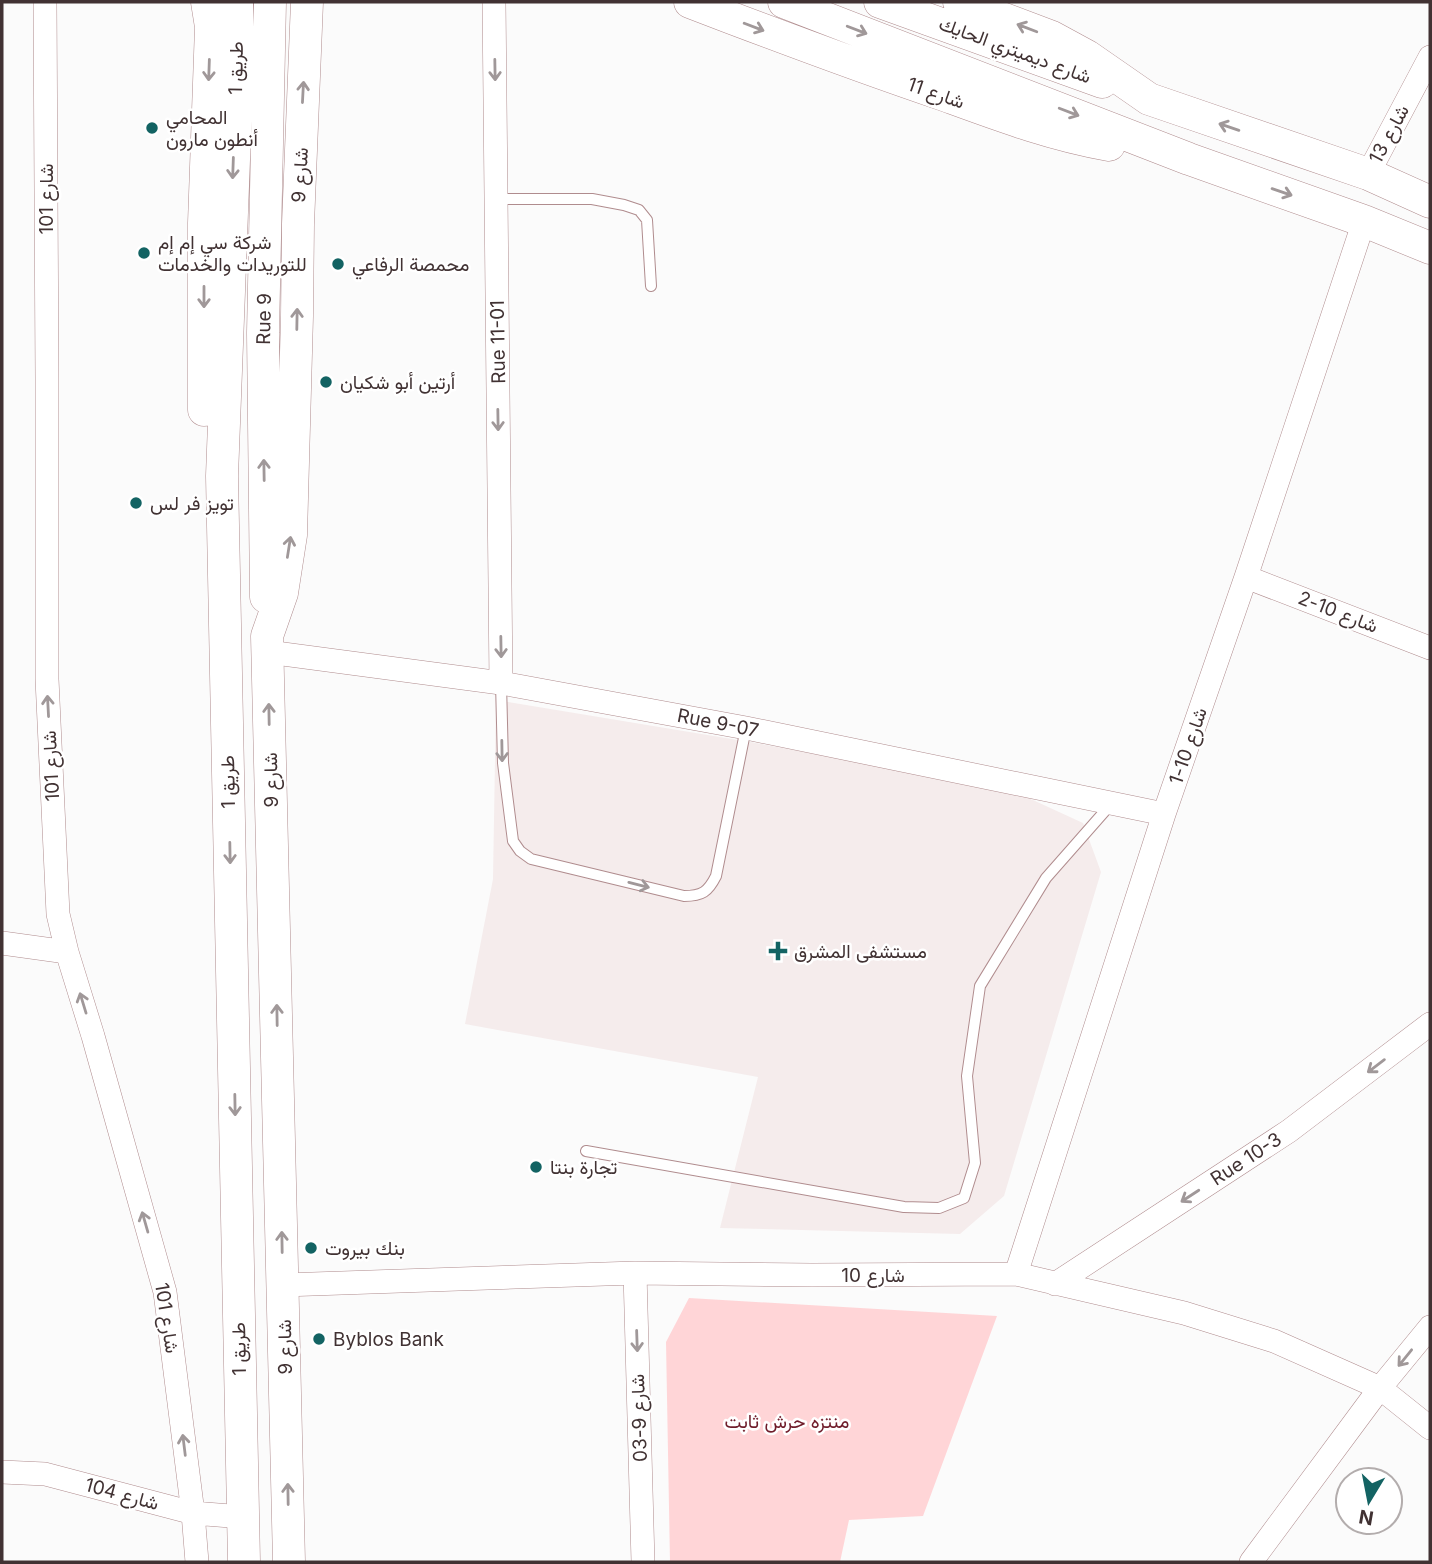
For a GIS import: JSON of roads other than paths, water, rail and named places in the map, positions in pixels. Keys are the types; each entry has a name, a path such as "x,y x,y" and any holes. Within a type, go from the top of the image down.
{"main road":[{"path":"206,2 211,27 204,223 203,483 225,638"},
{"name":"طريق 1","path":"237,2 222,476 244,1562"},
{"name":"Rue 9","path":"267,644 263,333 270,2"},
{"name":"شارع 9","path":"289,1562 267,644 282,593 291,535 298,224 307,2"},
{"name":"شارع 11","path":"690,2 812,49 1026,124 1088,141 1189,159"},
{"name":"شارع ديميتري الحايك","path":"880,2 1149,99"},
{"path":"959,2 1052,37 1087,56 1149,99 1368,174 1430,202"},
{"name":"شارع 11","path":"788,4 1189,159 1364,220 1430,248"}],"street":[{"name":"شارع 101","path":"45,2 47,679 58,914 165,1293 197,1562"},
{"name":"Rue 11-01","path":"494,2 501,682"},
{"name":"شارع 13","path":"1368,174 1430,57"},
{"name":"شارع 10-1","path":"1016,1274 1164,814 1364,220"},
{"name":"شارع 10-2","path":"1246,577 1430,648"},
{"name":"Rue 9-07","path":"267,644 501,682 746,728 1164,814"},
{"path":"2,943 67,953"},
{"name":"Rue 10-3","path":"1055,1284 1289,1131 1430,1024"},
{"name":"شارع 10","path":"283,1285 635,1273 1016,1274 1185,1313 1274,1341 1380,1388 1430,1428"},
{"name":"شارع 9-03","path":"635,1273 643,1562"},
{"path":"1251,1562 1380,1388 1430,1327"},
{"name":"شارع 104","path":"2,1472 45,1474 193,1513 243,1517"}],"lane":[{"path":"496,199 592,199 639,210 647,220 651,286"},
{"path":"501,682 503,763 513,841 520,851 531,859 684,896 703,894 716,876 746,728"},
{"path":"586,1151 904,1207 939,1208 964,1198 975,1163 967,1076 981,986 1046,878 1112,803"}],"place":[{"name":"المحامي أنطون مارون","path":"152,128"},
{"name":"شركة سي إم إم للتوريدات والخدمات","path":"144,253"},
{"name":"محمصة الرفاعي","path":"338,264"},
{"name":"أرتين أبو شكيان","path":"326,382"},
{"name":"تويز فر لس","path":"136,503"},
{"name":"مستشفى المشرق","path":"778,951"},
{"name":"تجارة بنتا","path":"536,1167"},
{"name":"بنك بيروت","path":"311,1248"},
{"name":"Byblos Bank","path":"319,1339"}],"park label":[{"name":"منتزه حرش ثابت","path":"787,1421"}]}
